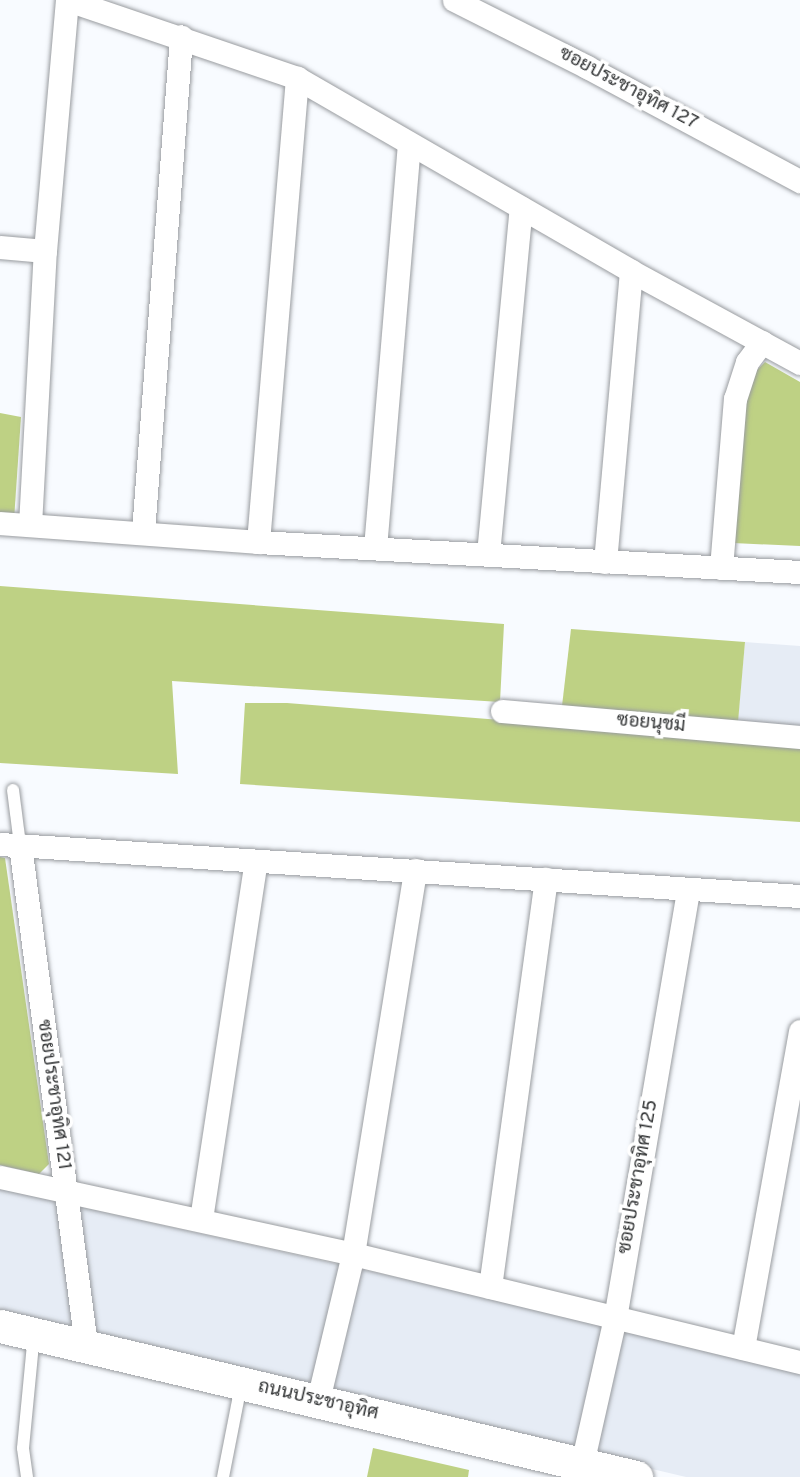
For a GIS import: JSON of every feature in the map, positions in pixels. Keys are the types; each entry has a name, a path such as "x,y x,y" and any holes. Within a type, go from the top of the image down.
{"main road":[{"name":"ถนนประชาอุทิศ","path":"0,1326 636,1477"}],"street":[{"path":"30,525 45,251 67,0 181,36 297,78 631,271 800,363"},
{"name":"ซอยประชาอุทิศ 127","path":"454,0 485,7 800,181"},
{"path":"143,532 181,36"},
{"path":"258,542 297,78"},
{"path":"376,548 409,143"},
{"path":"488,554 521,208"},
{"path":"0,247 45,251"},
{"path":"605,562 631,271"},
{"path":"721,568 735,399 747,362 762,341"},
{"path":"0,523 258,542 800,572"},
{"name":"ซอยนุชมี","path":"502,711 800,737"},
{"path":"10,845 800,896"},
{"name":"ซอยประชาอุทิศ 121","path":"10,845 66,1189 86,1345"},
{"path":"201,1219 256,861"},
{"path":"318,1400 353,1254 415,870"},
{"path":"489,1287 547,879"},
{"name":"ซอยประชาอุทิศ 125","path":"582,1464 615,1318 688,889"},
{"path":"743,1348 800,1031"},
{"path":"0,1177 66,1189 353,1254 800,1362"}],"lane":[{"path":"10,845 13,790"},
{"path":"27,1477 23,1448 34,1334"},
{"path":"223,1477 241,1383"}],"shaded area":[{"path":"745,642 800,646 800,744 736,740"},
{"path":"0,1189 800,1367 800,1477 686,1477 0,1315"}],"green space":[{"path":"765,362 800,382 800,546 733,543 748,379"},
{"path":"0,413 21,417 14,520 0,518"},
{"path":"0,586 504,624 500,702 172,681 178,774 0,763"},
{"path":"571,629 745,642 738,722 562,706"},
{"path":"245,703 287,703 800,744 800,822 240,784"},
{"path":"0,857 5,858 49,1164 39,1174 0,1165"},
{"path":"373,1448 469,1470 468,1477 367,1477"}]}
